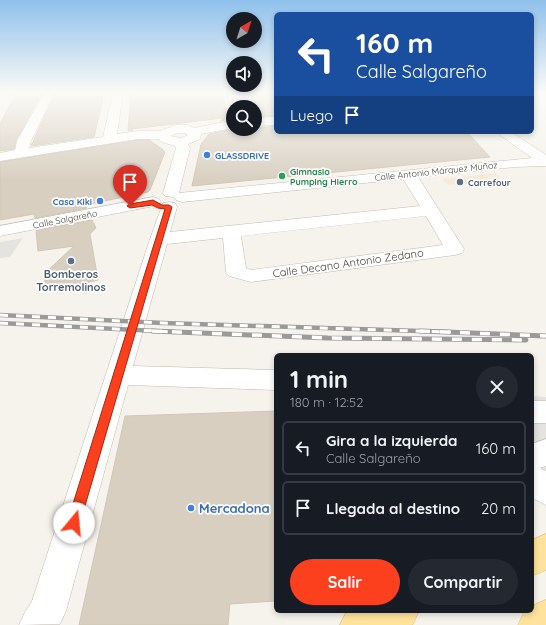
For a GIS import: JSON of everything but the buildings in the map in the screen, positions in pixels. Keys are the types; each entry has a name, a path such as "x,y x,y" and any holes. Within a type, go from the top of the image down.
{"main road":[{"path":"534,558 546,551"},
{"path":"359,625 394,613"},
{"path":"536,625 546,619"}],"street":[{"path":"21,153 24,141 34,122"},
{"path":"109,140 112,122"},
{"path":"0,157 138,135 163,135 168,131 176,129 187,129 194,132 226,125"},
{"path":"163,135 165,139 179,141 193,138 195,136 194,132"},
{"path":"505,134 546,161"},
{"path":"45,620 159,239 183,148 179,141"},
{"name":"Calle Antonio Márquez Muñoz","path":"169,200 408,174 546,161"},
{"name":"Calle Decano Antonio Zedano","path":"232,232 236,272 251,276 455,249 408,174"},
{"name":"Calle Salgareño","path":"0,231 169,200"},
{"path":"159,239 431,210"},
{"path":"118,375 274,380"},
{"path":"534,412 546,412"},
{"path":"534,457 546,452"},
{"path":"534,481 546,490"}],"shaded area":[{"name":"Carrefour","path":"495,173 502,179 449,185 442,179"},
{"path":"23,238 10,257 0,258 0,242"},
{"path":"534,396 546,397 546,481 534,487"}],"railway":[{"path":"0,315 163,323 424,331"},
{"path":"0,323 168,332"},
{"path":"152,331 168,332"},
{"path":"424,331 451,332"},
{"path":"424,331 546,336"},
{"path":"168,332 328,338 526,340"},
{"path":"168,332 175,332"}],"place":[{"name":"GLASSDRIVE","path":"207,155"},
{"name":"Gimnasio Pumping Hierro","path":"282,176"},
{"name":"Carrefour","path":"460,182"},
{"name":"Casa Kiki","path":"100,201"},
{"name":"Bomberos Torremolinos","path":"71,261"},
{"name":"Mercadona","path":"191,508"}],"route":[{"path":"74,523 169,207 160,207 153,202 130,206"}]}
